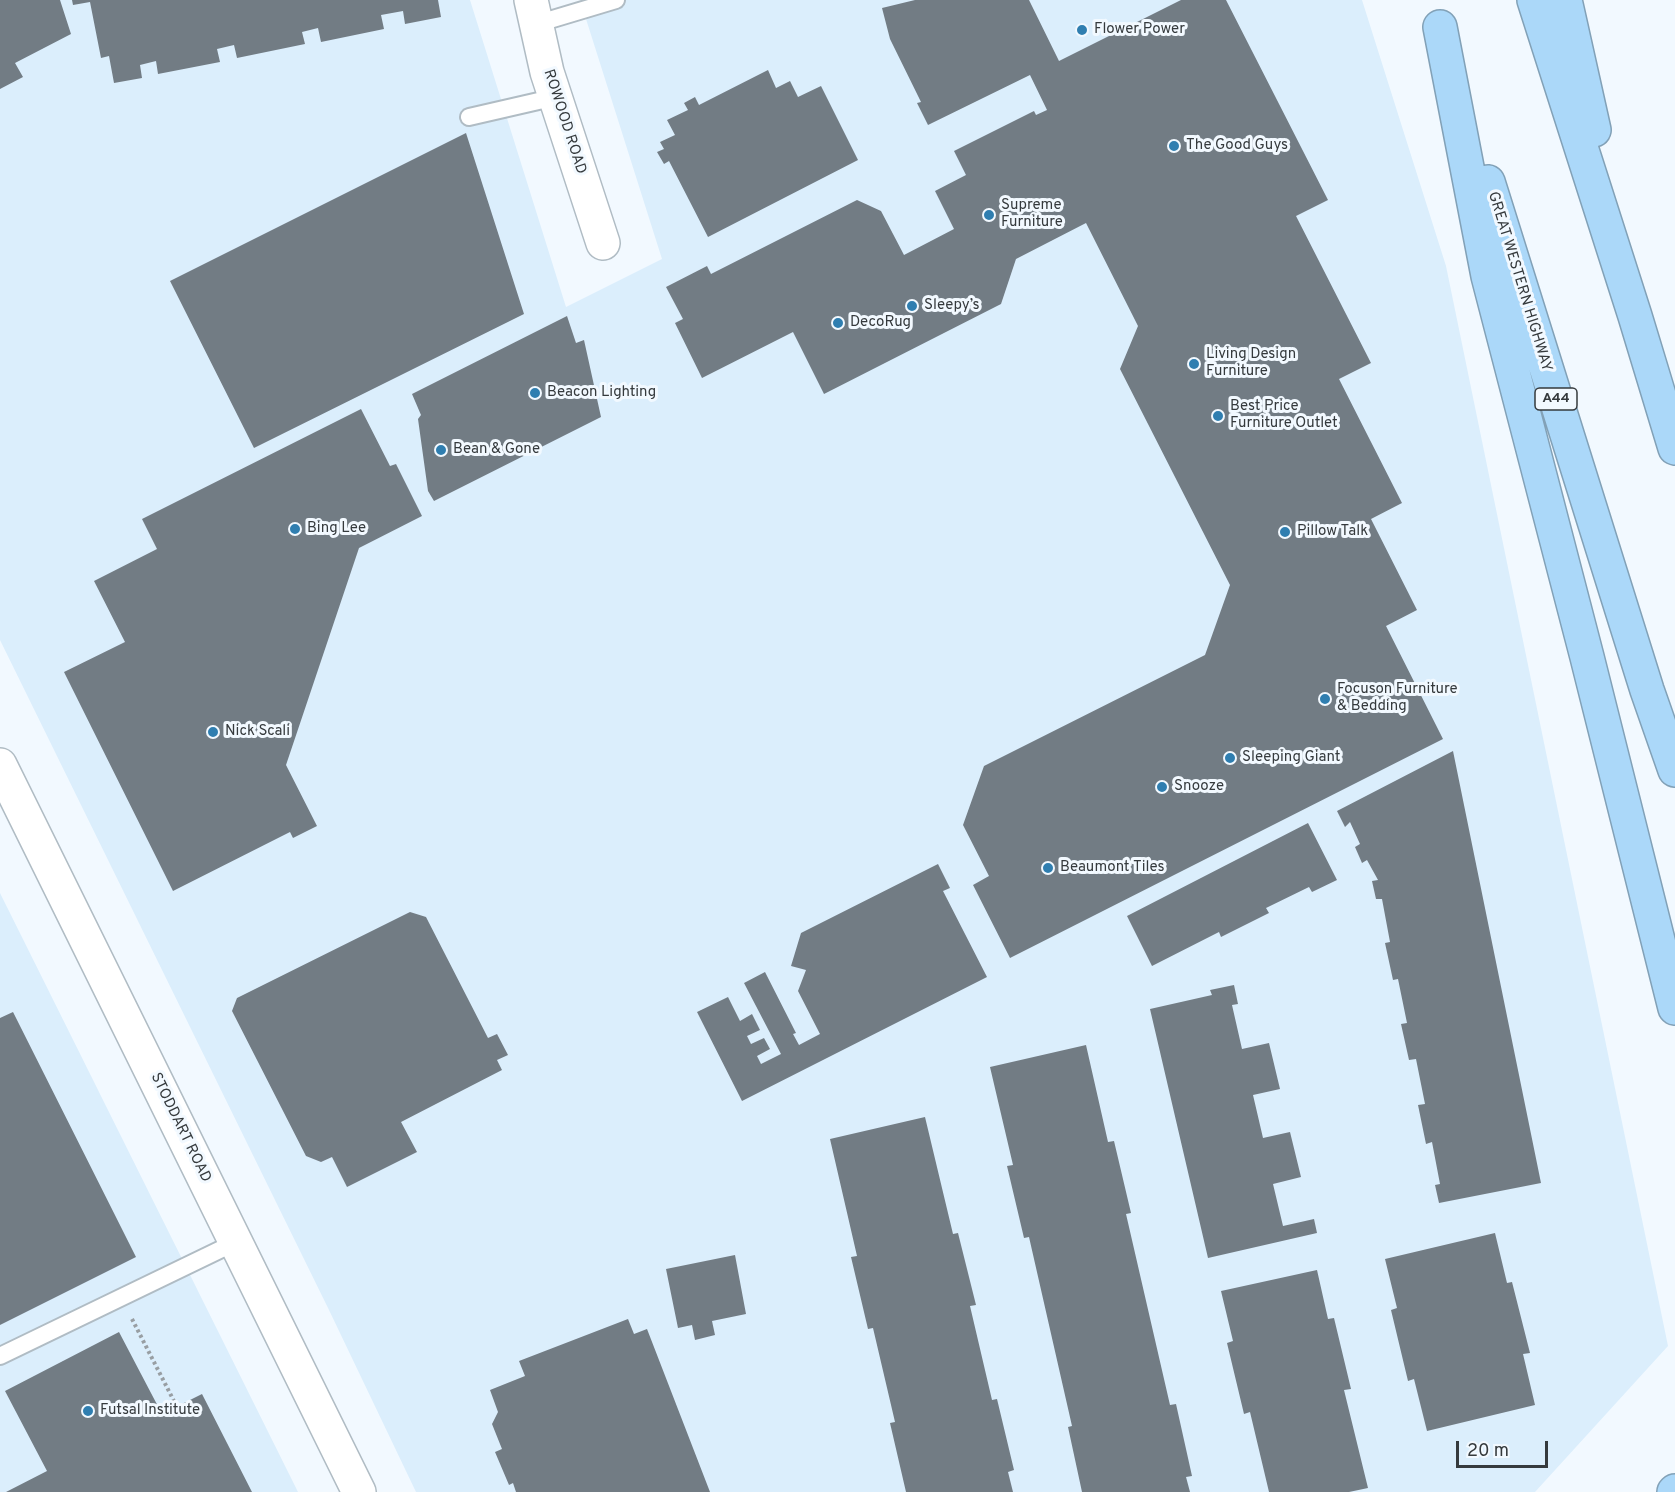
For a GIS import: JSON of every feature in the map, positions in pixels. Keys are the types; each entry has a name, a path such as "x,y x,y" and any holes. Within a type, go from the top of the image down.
{"highway":[{"path":"1534,0 1675,448"},
{"path":"1565,0 1635,316"},
{"path":"1436,14 1488,276 1675,1008"},
{"name":"GREAT WESTERN HIGHWAY","path":"1436,14 1647,690 1675,770"}],"street":[{"name":"ROWOOD ROAD","path":"534,12 547,72 603,243"},
{"name":"STODDART ROAD","path":"0,765 359,1492"}],"lane":[{"path":"534,12 616,0"},
{"path":"469,117 556,97"},
{"path":"0,1356 236,1242"}],"path":[{"path":"121,1297 177,1407"}],"shaded area":[{"path":"0,0 470,0 566,307 662,259 580,0 1362,0 1446,266 1668,1346 1535,1492 416,1492 0,640"},
{"path":"0,893 298,1492 0,1492"}],"building":[{"path":"0,0 60,0 71,34 15,63 23,77 0,89"},
{"path":"72,0 438,0 441,17 405,24 403,11 381,15 384,29 321,42 318,28 302,32 305,44 237,58 234,45 217,49 220,62 158,74 156,61 140,65 142,78 114,83 109,56 101,58 90,2 73,5"},
{"path":"915,0 1029,0 1059,61 1181,0 1226,0 1328,200 1296,216 1371,363 1339,379 1402,503 1371,519 1417,610 1386,626 1443,739 1010,958 973,885 989,876 963,825 984,766 1205,655 1230,585 1120,369 1138,326 1086,223 1016,259 1001,304 824,394 793,332 702,378 675,323 683,319 666,287 707,266 711,274 857,200 881,211 904,255 954,229 935,191 966,175 954,151 1034,111 1036,115 1047,110 1030,75 928,125 917,103 921,102 890,39 882,8"},
{"path":"768,70 776,88 790,81 798,97 821,86 858,160 708,237 669,161 664,164 657,152 664,149 660,142 675,135 667,120 688,110 684,103 695,97 699,105"},
{"path":"466,133 524,314 254,448 170,281"},
{"path":"567,316 576,343 584,340 601,417 434,501 428,491 418,419 421,415 412,394"},
{"path":"361,409 390,466 396,464 422,516 359,548 286,765 317,826 293,838 290,832 173,891 64,672 125,642 94,581 157,549 142,519"},
{"path":"1453,751 1541,1183 1439,1203 1435,1185 1440,1184 1432,1142 1426,1144 1418,1105 1425,1104 1416,1059 1409,1060 1401,1024 1407,1023 1398,979 1393,980 1385,943 1390,942 1382,899 1376,899 1372,881 1378,880 1367,860 1362,863 1355,847 1360,844 1350,822 1345,827 1337,811"},
{"path":"1308,823 1337,880 1312,892 1309,887 1266,908 1269,913 1221,937 1219,932 1152,966 1127,916"},
{"path":"938,864 950,888 943,891 987,977 742,1101 697,1012 728,997 740,1021 752,1014 760,1030 747,1036 751,1044 764,1038 770,1049 757,1056 761,1064 781,1054 744,983 765,972 796,1033 793,1034 799,1045 820,1034 798,991 806,970 791,966 801,933"},
{"path":"410,912 426,917 488,1038 497,1034 508,1055 497,1060 502,1070 401,1122 417,1152 347,1187 332,1157 321,1162 306,1156 232,1011 237,998"},
{"path":"1234,985 1238,1004 1232,1005 1242,1049 1269,1043 1280,1089 1253,1095 1263,1138 1290,1132 1301,1177 1273,1184 1283,1226 1314,1219 1317,1233 1208,1258 1150,1009 1212,995 1210,990"},
{"path":"13,1012 136,1257 0,1325 0,1018"},
{"path":"1086,1045 1108,1142 1114,1141 1131,1213 1126,1214 1170,1405 1176,1404 1192,1476 1186,1477 1190,1492 1082,1492 1068,1427 1072,1426 1029,1237 1024,1238 1007,1166 1013,1165 990,1067"},
{"path":"925,1117 953,1234 958,1233 976,1305 970,1306 992,1400 997,1399 1014,1470 1008,1472 1013,1492 906,1492 890,1423 895,1422 873,1328 868,1329 851,1257 857,1256 830,1139"},
{"path":"1495,1233 1507,1283 1512,1282 1530,1353 1523,1354 1535,1405 1427,1431 1414,1379 1408,1381 1391,1310 1397,1308 1385,1259"},
{"path":"735,1255 746,1314 712,1321 715,1335 695,1340 692,1325 678,1328 666,1269"},
{"path":"1317,1270 1328,1319 1334,1318 1351,1389 1344,1390 1368,1488 1349,1492 1269,1492 1250,1412 1244,1414 1227,1343 1233,1341 1221,1291"},
{"path":"628,1319 634,1334 647,1329 710,1492 516,1492 513,1483 509,1485 495,1452 502,1449 492,1424 498,1412 490,1390 525,1376 519,1361"},
{"name":"Futsal Institute","path":"119,1332 162,1414 202,1394 252,1492 6,1492 47,1471 5,1391"}],"place":[{"name":"Flower Power","path":"1082,30"},
{"name":"The Good Guys","path":"1174,146"},
{"name":"Supreme Furniture","path":"989,215"},
{"name":"Sleepy’s","path":"912,306"},
{"name":"DecoRug","path":"838,323"},
{"name":"Living Design Furniture","path":"1194,364"},
{"name":"Beacon Lighting","path":"535,393"},
{"name":"Best Price Furniture Outlet","path":"1218,416"},
{"name":"Bean & Gone","path":"441,450"},
{"name":"Bing Lee","path":"295,529"},
{"name":"Pillow Talk","path":"1285,532"},
{"name":"Focuson Furniture & Bedding","path":"1325,699"},
{"name":"Nick Scali","path":"213,732"},
{"name":"Sleeping Giant","path":"1230,758"},
{"name":"Snooze","path":"1162,787"},
{"name":"Beaumont Tiles","path":"1048,868"},
{"name":"Futsal Institute","path":"88,1411"}]}
